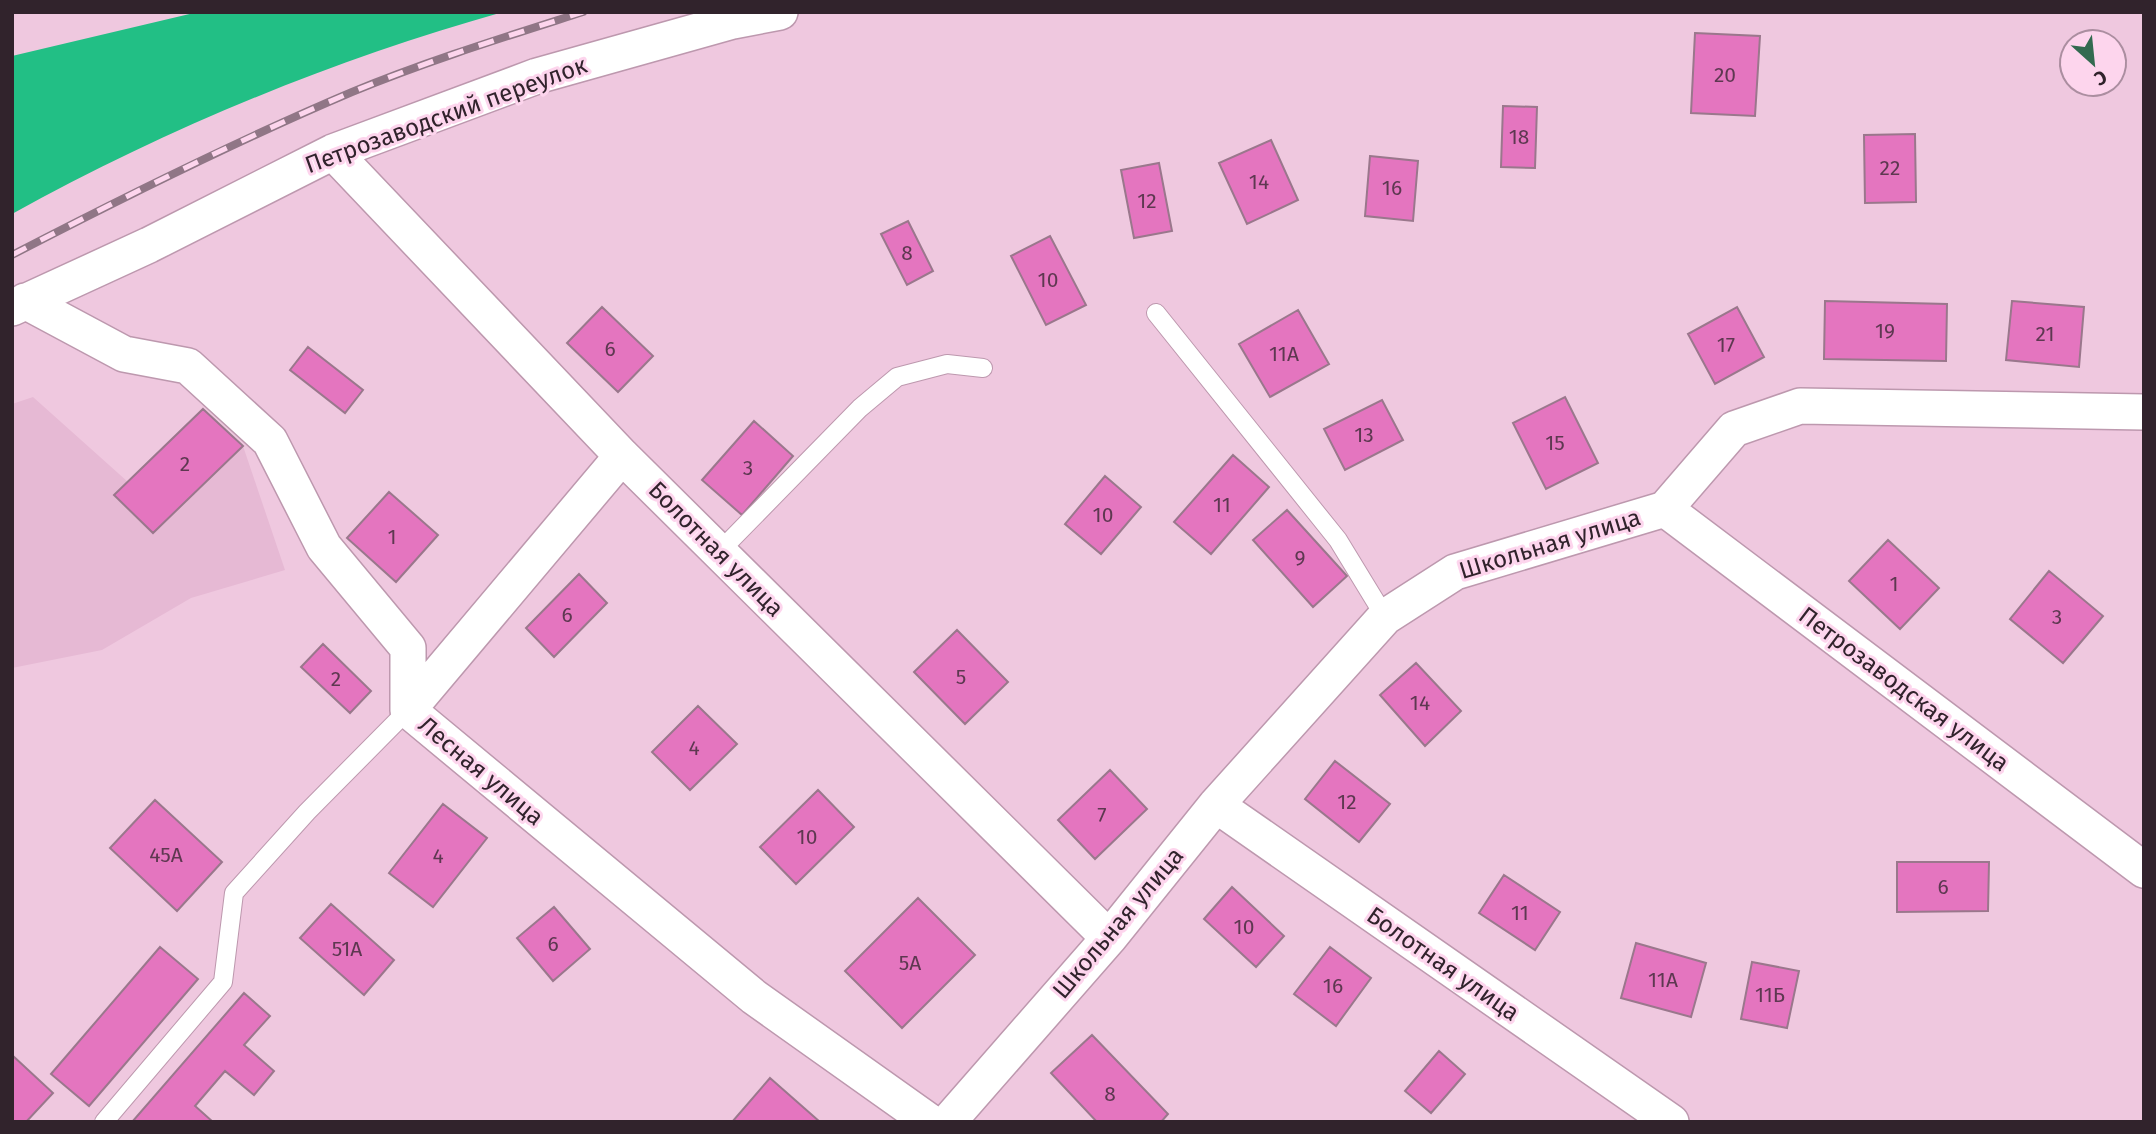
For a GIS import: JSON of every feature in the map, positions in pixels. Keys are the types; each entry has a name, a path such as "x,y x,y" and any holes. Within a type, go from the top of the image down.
{"street":[{"name":"Петрозаводский переулок","path":"19,305 149,245 334,152 537,76 733,22 780,12"},
{"name":"Болотная улица","path":"334,152 622,456 1109,938"},
{"name":"Лесная улица","path":"19,305 124,354 188,366 270,442 324,547 408,648 408,710 754,997 930,1122"},
{"name":"Школьная улица","path":"948,1122 1109,938 1216,805 1385,617 1455,572 1665,509 1734,429 1800,406 2144,412"},
{"path":"408,710 622,456"},
{"name":"Петрозаводская улица","path":"1665,509 2144,870"},
{"name":"Болотная улица","path":"1216,805 1671,1122"}],"lane":[{"path":"1156,313 1338,540 1385,617"},
{"path":"719,552 860,408 897,377 947,364 984,368"},
{"path":"104,1122 223,982 234,893 307,812 408,710"}],"shaded area":[{"path":"33,397 128,482 114,496 153,532 243,446 285,570 191,598 102,650 12,668 12,404"}],"green space":[{"path":"198,12 503,12 376,52 252,99 130,153 12,214 12,56"}],"building":[{"path":"1695,33 1760,36 1755,116 1691,113"},
{"path":"1503,106 1537,107 1535,168 1501,167"},
{"path":"1915,134 1916,202 1865,203 1864,135"},
{"path":"1271,140 1298,200 1247,224 1219,163"},
{"path":"1370,156 1418,161 1413,221 1365,216"},
{"path":"1159,163 1172,231 1134,238 1121,170"},
{"path":"908,221 933,271 907,285 881,234"},
{"path":"1050,236 1086,305 1046,325 1011,256"},
{"path":"1825,301 1947,304 1946,361 1824,359"},
{"path":"2012,301 2084,307 2079,367 2006,360"},
{"path":"602,307 653,356 618,392 567,343"},
{"path":"1737,307 1764,357 1715,384 1688,334"},
{"path":"1298,310 1329,364 1270,397 1239,344"},
{"path":"308,347 363,390 345,413 290,370"},
{"path":"1565,397 1598,463 1546,489 1513,423"},
{"path":"1382,400 1403,440 1345,470 1324,429"},
{"path":"203,409 243,446 153,533 114,495"},
{"path":"754,421 793,456 742,515 702,480"},
{"path":"1233,455 1269,487 1211,554 1174,522"},
{"path":"1105,476 1141,507 1101,554 1065,524"},
{"path":"389,492 438,535 396,582 347,538"},
{"path":"1287,510 1347,576 1313,607 1253,540"},
{"path":"1888,540 1939,588 1900,629 1849,581"},
{"path":"2049,571 2103,616 2063,663 2010,619"},
{"path":"579,574 607,603 554,657 526,628"},
{"path":"957,630 1008,682 965,724 914,672"},
{"path":"323,644 371,691 350,713 301,667"},
{"path":"1416,663 1461,711 1425,746 1380,695"},
{"path":"698,706 737,744 690,790 652,752"},
{"path":"1335,761 1390,804 1359,842 1305,799"},
{"path":"1110,770 1147,809 1095,859 1058,820"},
{"path":"818,790 854,827 796,884 760,847"},
{"path":"155,800 222,862 177,911 110,848"},
{"path":"443,804 487,838 433,907 389,873"},
{"path":"1897,862 1989,862 1988,911 1897,912"},
{"path":"1504,875 1560,912 1535,950 1479,913"},
{"path":"1232,887 1284,936 1256,967 1204,919"},
{"path":"918,898 975,955 902,1028 845,971"},
{"path":"331,904 394,960 364,995 300,938"},
{"path":"554,907 590,949 553,981 517,938"},
{"path":"1636,943 1706,963 1691,1017 1621,998"},
{"path":"160,947 198,979 89,1106 51,1074"},
{"path":"1330,947 1371,978 1336,1026 1294,994"},
{"path":"1752,962 1799,971 1787,1028 1741,1019"},
{"path":"244,993 270,1016 244,1045 274,1071 254,1095 225,1071 195,1106 213,1122 132,1122"},
{"path":"1092,1035 1168,1114 1161,1122 1097,1122 1051,1073"},
{"path":"1439,1051 1465,1074 1431,1113 1405,1091"},
{"path":"12,1055 53,1093 26,1122 12,1122"},
{"path":"770,1078 820,1122 732,1122"}],"railway":[{"path":"12,255 180,170 352,92 437,60 583,12"}]}
